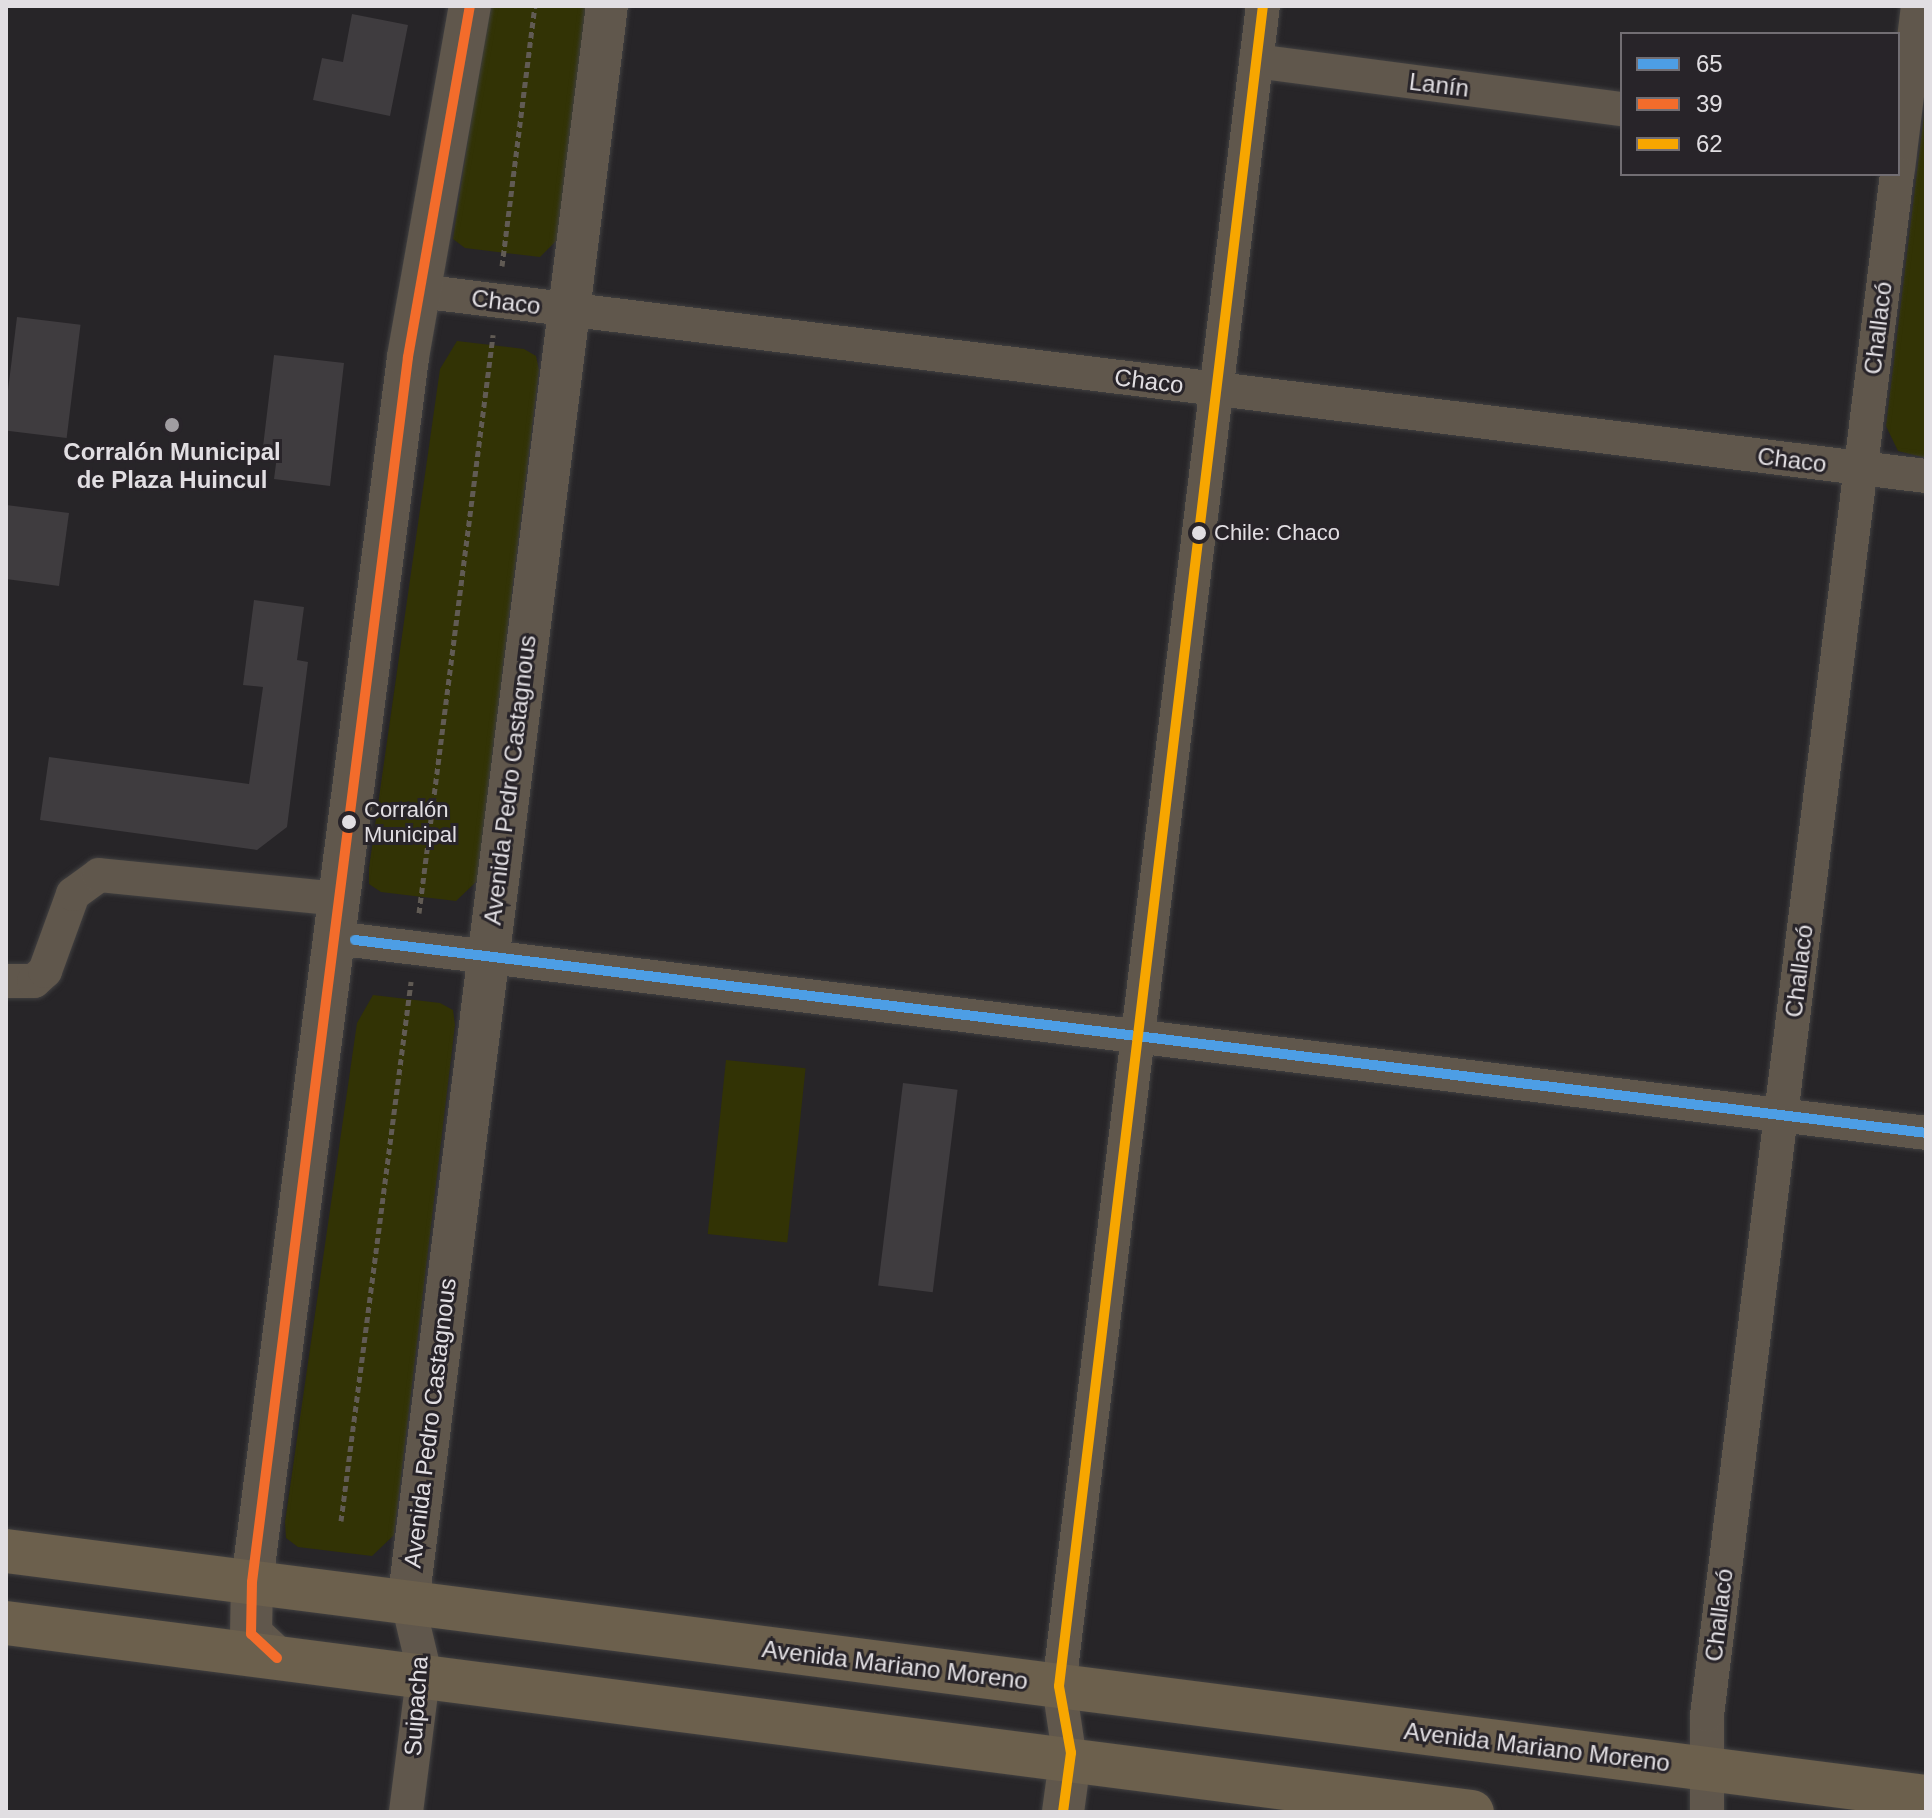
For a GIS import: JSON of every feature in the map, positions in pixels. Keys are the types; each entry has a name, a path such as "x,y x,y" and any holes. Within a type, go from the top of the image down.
{"main road":[{"name":"Avenida Mariano Moreno","path":"6,1551 1926,1797"},
{"path":"6,1623 1472,1812"}],"street":[{"path":"277,1658 251,1634 252,1582 419,291 470,6"},
{"name":"Avenida Pedro Castagnous","path":"408,1603 607,6"},
{"path":"1063,1812 1070,1760 1059,1686 1263,6"},
{"name":"Challacó","path":"1900,151 1918,6"},
{"name":"Lanín","path":"1256,61 1620,109"},
{"name":"Challacó","path":"1707,1812 1707,1715 1897,176"},
{"name":"Chaco","path":"419,291 1926,476"},
{"path":"6,981 34,981 45,971 73,894 99,875 337,918 415,948 1926,1133"},
{"name":"Suipacha","path":"406,1812 424,1677 408,1603"}],"path":[{"path":"341,1521 535,6"}],"shaded area":[{"path":"488,6 589,6 561,236 540,257 465,248 453,239"},
{"path":"1926,98 1926,458 1898,451 1886,426"},
{"path":"457,341 524,349 536,356 539,370 477,881 456,901 381,892 369,884 369,868 440,369"},
{"path":"373,995 440,1003 453,1010 455,1025 394,1535 372,1556 298,1547 286,1538 285,1522 357,1023"},
{"path":"726,1060 806,1068 787,1242 708,1234"}],"building":[{"path":"352,14 408,25 390,116 313,100 322,58 343,62"},
{"path":"17,317 81,325 67,438 6,431"},
{"path":"274,355 344,363 330,486 274,479 277,456 262,455"},
{"path":"6,505 69,513 59,586 6,579"},
{"path":"254,600 304,607 297,660 308,662 287,827 257,850 40,820 49,757 249,784 263,687 243,685"},
{"path":"903,1083 958,1090 933,1292 878,1285"}],"transit line":[{"name":"39","path":"277,1658 251,1634 252,1582 408,357 470,6"},
{"name":"62","path":"1063,1812 1071,1753 1059,1686 1263,6"},
{"name":"65","path":"355,940 1926,1133"}],"place":[{"name":"Corralón Municipal de Plaza Huincul","path":"172,425"},
{"name":"Chile: Chaco","path":"1199,533"},
{"name":"Corralón Municipal","path":"349,822"}]}
